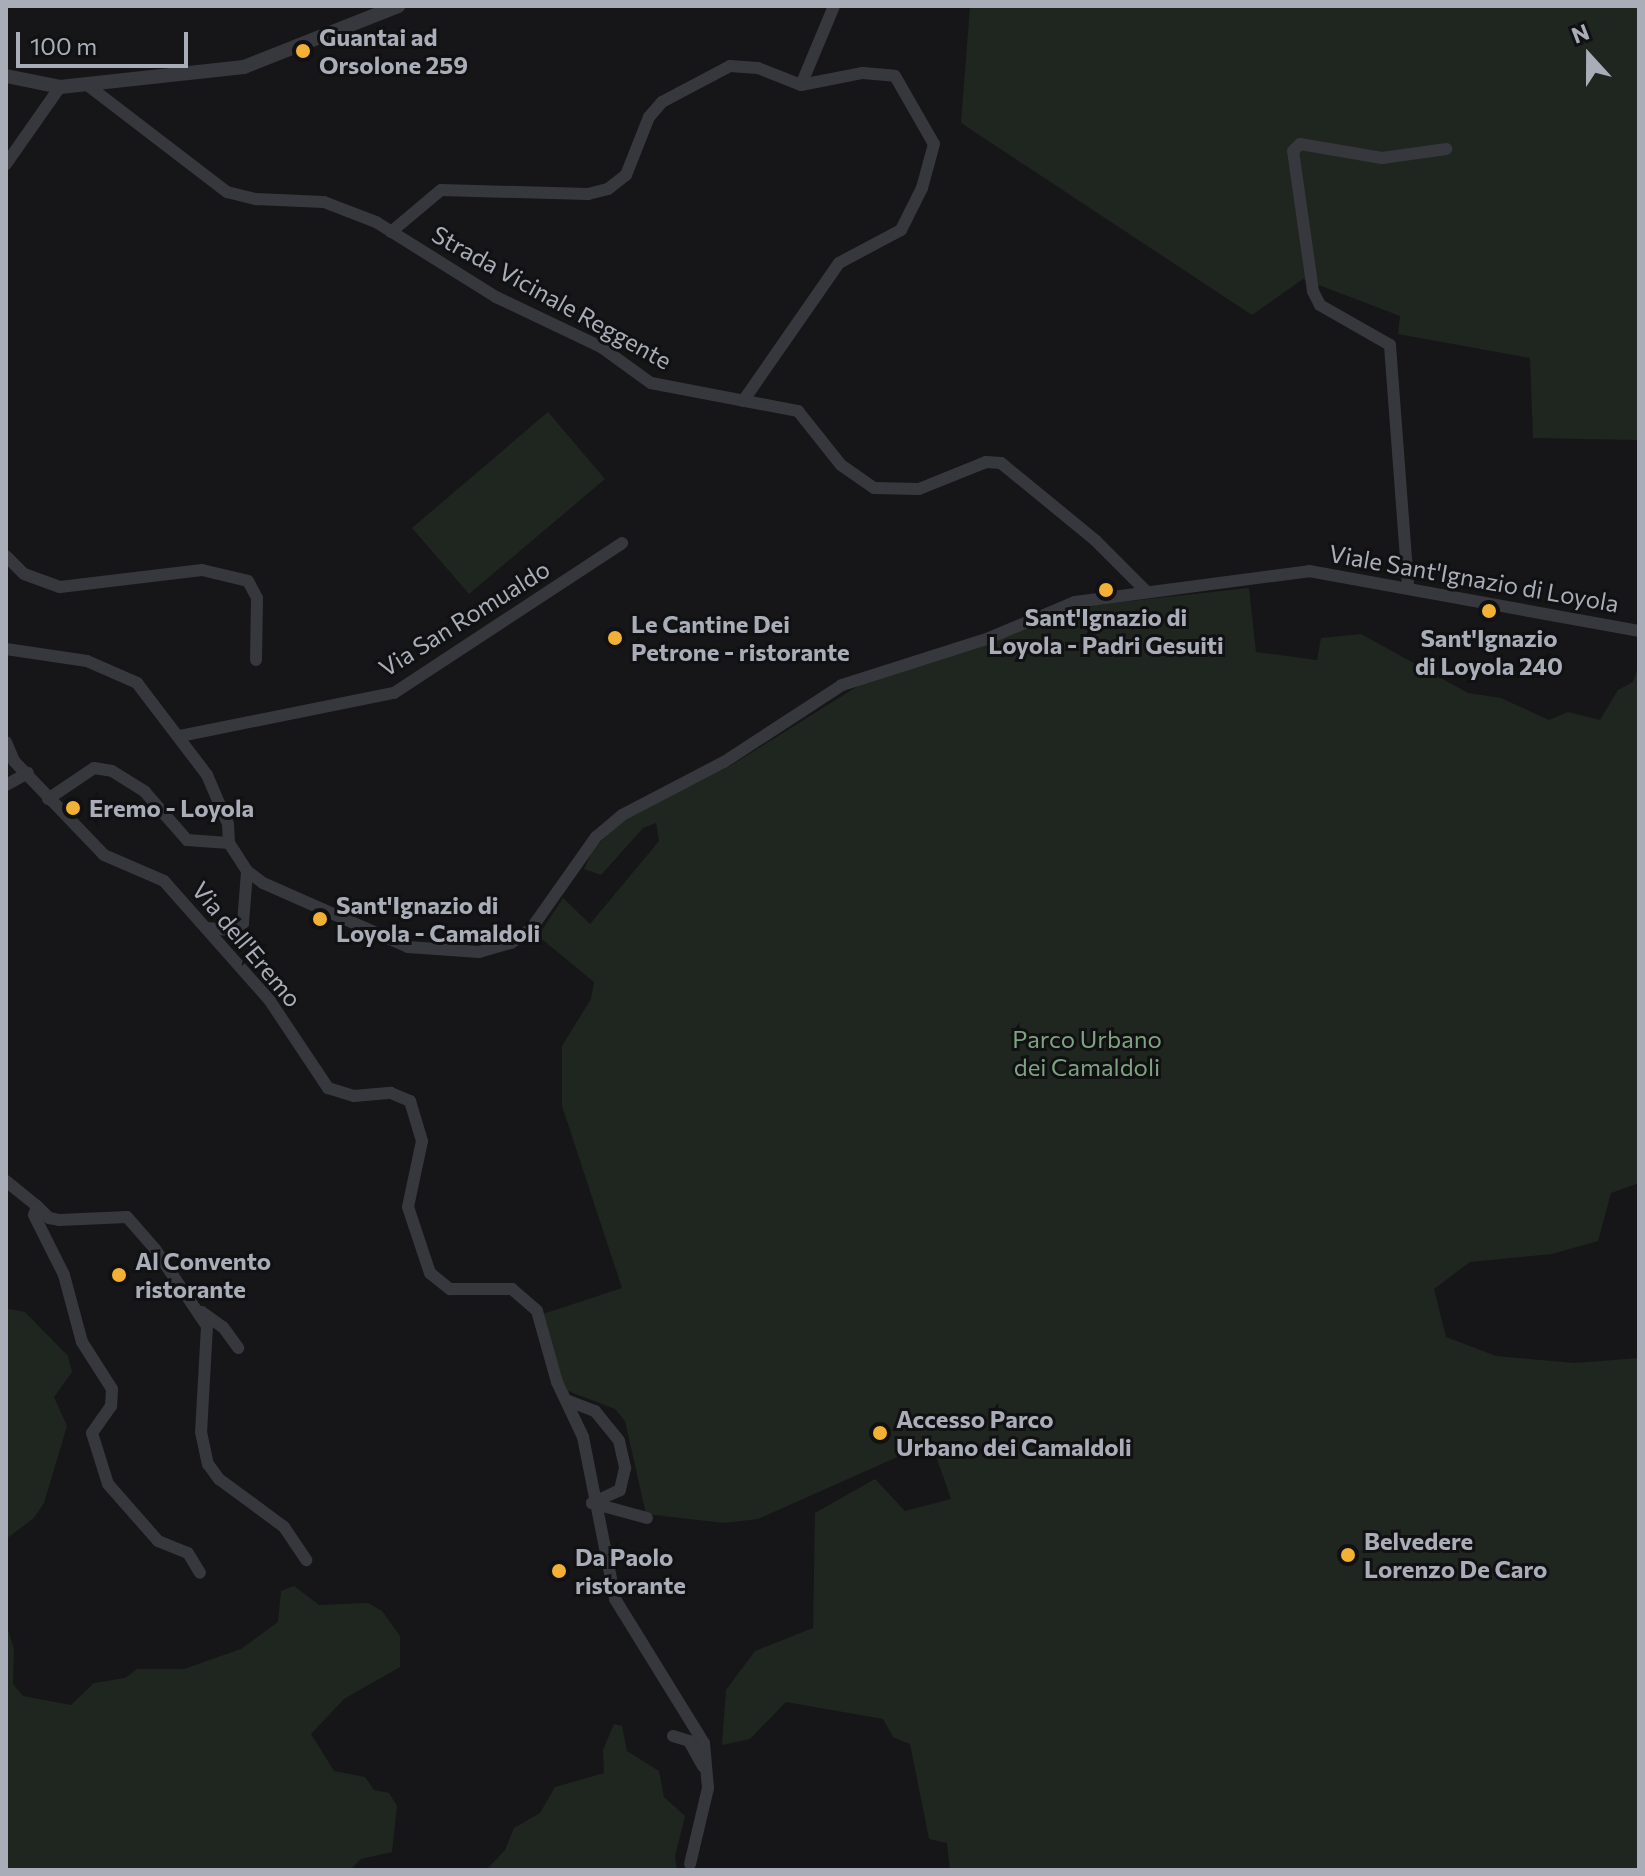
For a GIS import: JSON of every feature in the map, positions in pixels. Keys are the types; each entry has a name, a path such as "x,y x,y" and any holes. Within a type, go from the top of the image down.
{"street":[{"path":"6,76 60,87 244,67 398,6"},
{"path":"801,85 834,6"},
{"path":"391,232 441,190 588,194 608,189 626,175 649,117 662,102 730,66 758,68 801,85 863,73 895,76 934,144 922,188 901,230 839,263 743,401"},
{"name":"Strada Vicinale Reggente","path":"86,84 227,192 256,199 324,202 391,232 496,297 601,347 651,383 798,411 841,465 874,488 919,489 986,462 1001,463 1106,549 1146,591"},
{"path":"6,164 43,119 60,87"},
{"path":"1408,585 1390,345 1320,305 1313,291 1293,151 1300,144 1382,158 1446,149"},
{"name":"Via San Romualdo","path":"180,736 394,693 622,543"},
{"path":"6,556 24,574 60,587 202,570 248,581 257,598 256,660"},
{"name":"Viale Sant'Ignazio di Loyola","path":"247,872 323,912 408,947 479,952 511,943 531,929 610,824 724,762 842,685 989,638 1075,602 1309,571 1408,585 1639,631"},
{"path":"6,649 87,661 126,675 180,736 207,775 228,824 229,843 247,872 243,923 230,930 207,928"},
{"name":"Via dell'Eremo","path":"6,741 48,799 104,855 164,881 278,1010 328,1088 354,1096 391,1093 410,1101 422,1141 408,1207 430,1273 450,1289 512,1289 532,1303 566,1400 583,1437 592,1503 615,1599 704,1743 708,1771 690,1864"},
{"path":"48,799 101,767 145,792 187,840 229,843"},
{"path":"6,785 28,773"},
{"path":"6,1181 49,1218 127,1217 207,1326 201,1432 208,1464 219,1479 284,1527 306,1560"},
{"path":"37,1206 34,1215 64,1275 82,1342 112,1389 111,1406 92,1433 102,1472 112,1491 158,1541 188,1553 200,1573"},
{"path":"193,1306 223,1327 238,1348"},
{"path":"566,1400 601,1416 622,1451 620,1490 592,1503"},
{"path":"592,1503 647,1518"},
{"path":"673,1736 689,1741 708,1771"}],"green space":[{"path":"970,6 1639,6 1639,440 1533,438 1530,358 1398,334 1400,316 1303,279 1252,315 961,123"},
{"path":"548,412 605,479 469,594 412,528"},
{"name":"Parco Urbano dei Camaldoli","path":"1249,588 1256,652 1317,660 1321,638 1361,634 1468,693 1501,698 1549,720 1568,712 1600,720 1618,690 1633,682 1639,665 1639,1183 1611,1193 1598,1241 1552,1254 1470,1262 1434,1289 1446,1337 1496,1356 1574,1363 1639,1358 1639,1870 950,1870 947,1843 929,1839 910,1744 893,1737 883,1719 786,1702 750,1739 722,1745 726,1690 755,1651 813,1628 815,1513 875,1479 905,1511 951,1499 931,1442 758,1519 724,1523 646,1514 625,1421 615,1409 568,1391 561,1377 543,1314 622,1288 562,1106 562,1046 591,999 594,982 538,936 563,898 590,924 659,841 656,823 643,828 601,875 584,869 594,848 624,819 730,766 866,681 1094,605"},
{"path":"6,1310 25,1312 68,1356 72,1372 54,1397 67,1426 44,1503 34,1518 6,1539"},
{"path":"294,1586 319,1605 368,1603 382,1611 400,1636 400,1667 344,1699 311,1734 334,1771 365,1777 374,1790 389,1793 397,1806 392,1852 361,1859 350,1870 6,1870 6,1624 14,1649 13,1684 23,1696 71,1705 94,1683 125,1678 137,1669 184,1669 241,1649 278,1622 281,1591"},
{"path":"614,1724 622,1726 627,1751 659,1771 664,1797 685,1816 675,1856 677,1870 486,1870 505,1850 514,1828 540,1813 555,1787 604,1773 603,1750"}],"place":[{"name":"Guantai ad Orsolone 259","path":"303,51"},
{"name":"Sant'Ignazio di Loyola - Padri Gesuiti","path":"1106,590"},
{"name":"Sant'Ignazio di Loyola 240","path":"1489,611"},
{"name":"Le Cantine Dei Petrone - ristorante","path":"615,638"},
{"name":"Eremo - Loyola","path":"73,808"},
{"name":"Sant'Ignazio di Loyola - Camaldoli","path":"320,919"},
{"name":"Al Convento ristorante","path":"119,1275"},
{"name":"Accesso Parco Urbano dei Camaldoli","path":"880,1433"},
{"name":"Belvedere Lorenzo De Caro","path":"1348,1555"},
{"name":"Da Paolo ristorante","path":"559,1571"}]}
